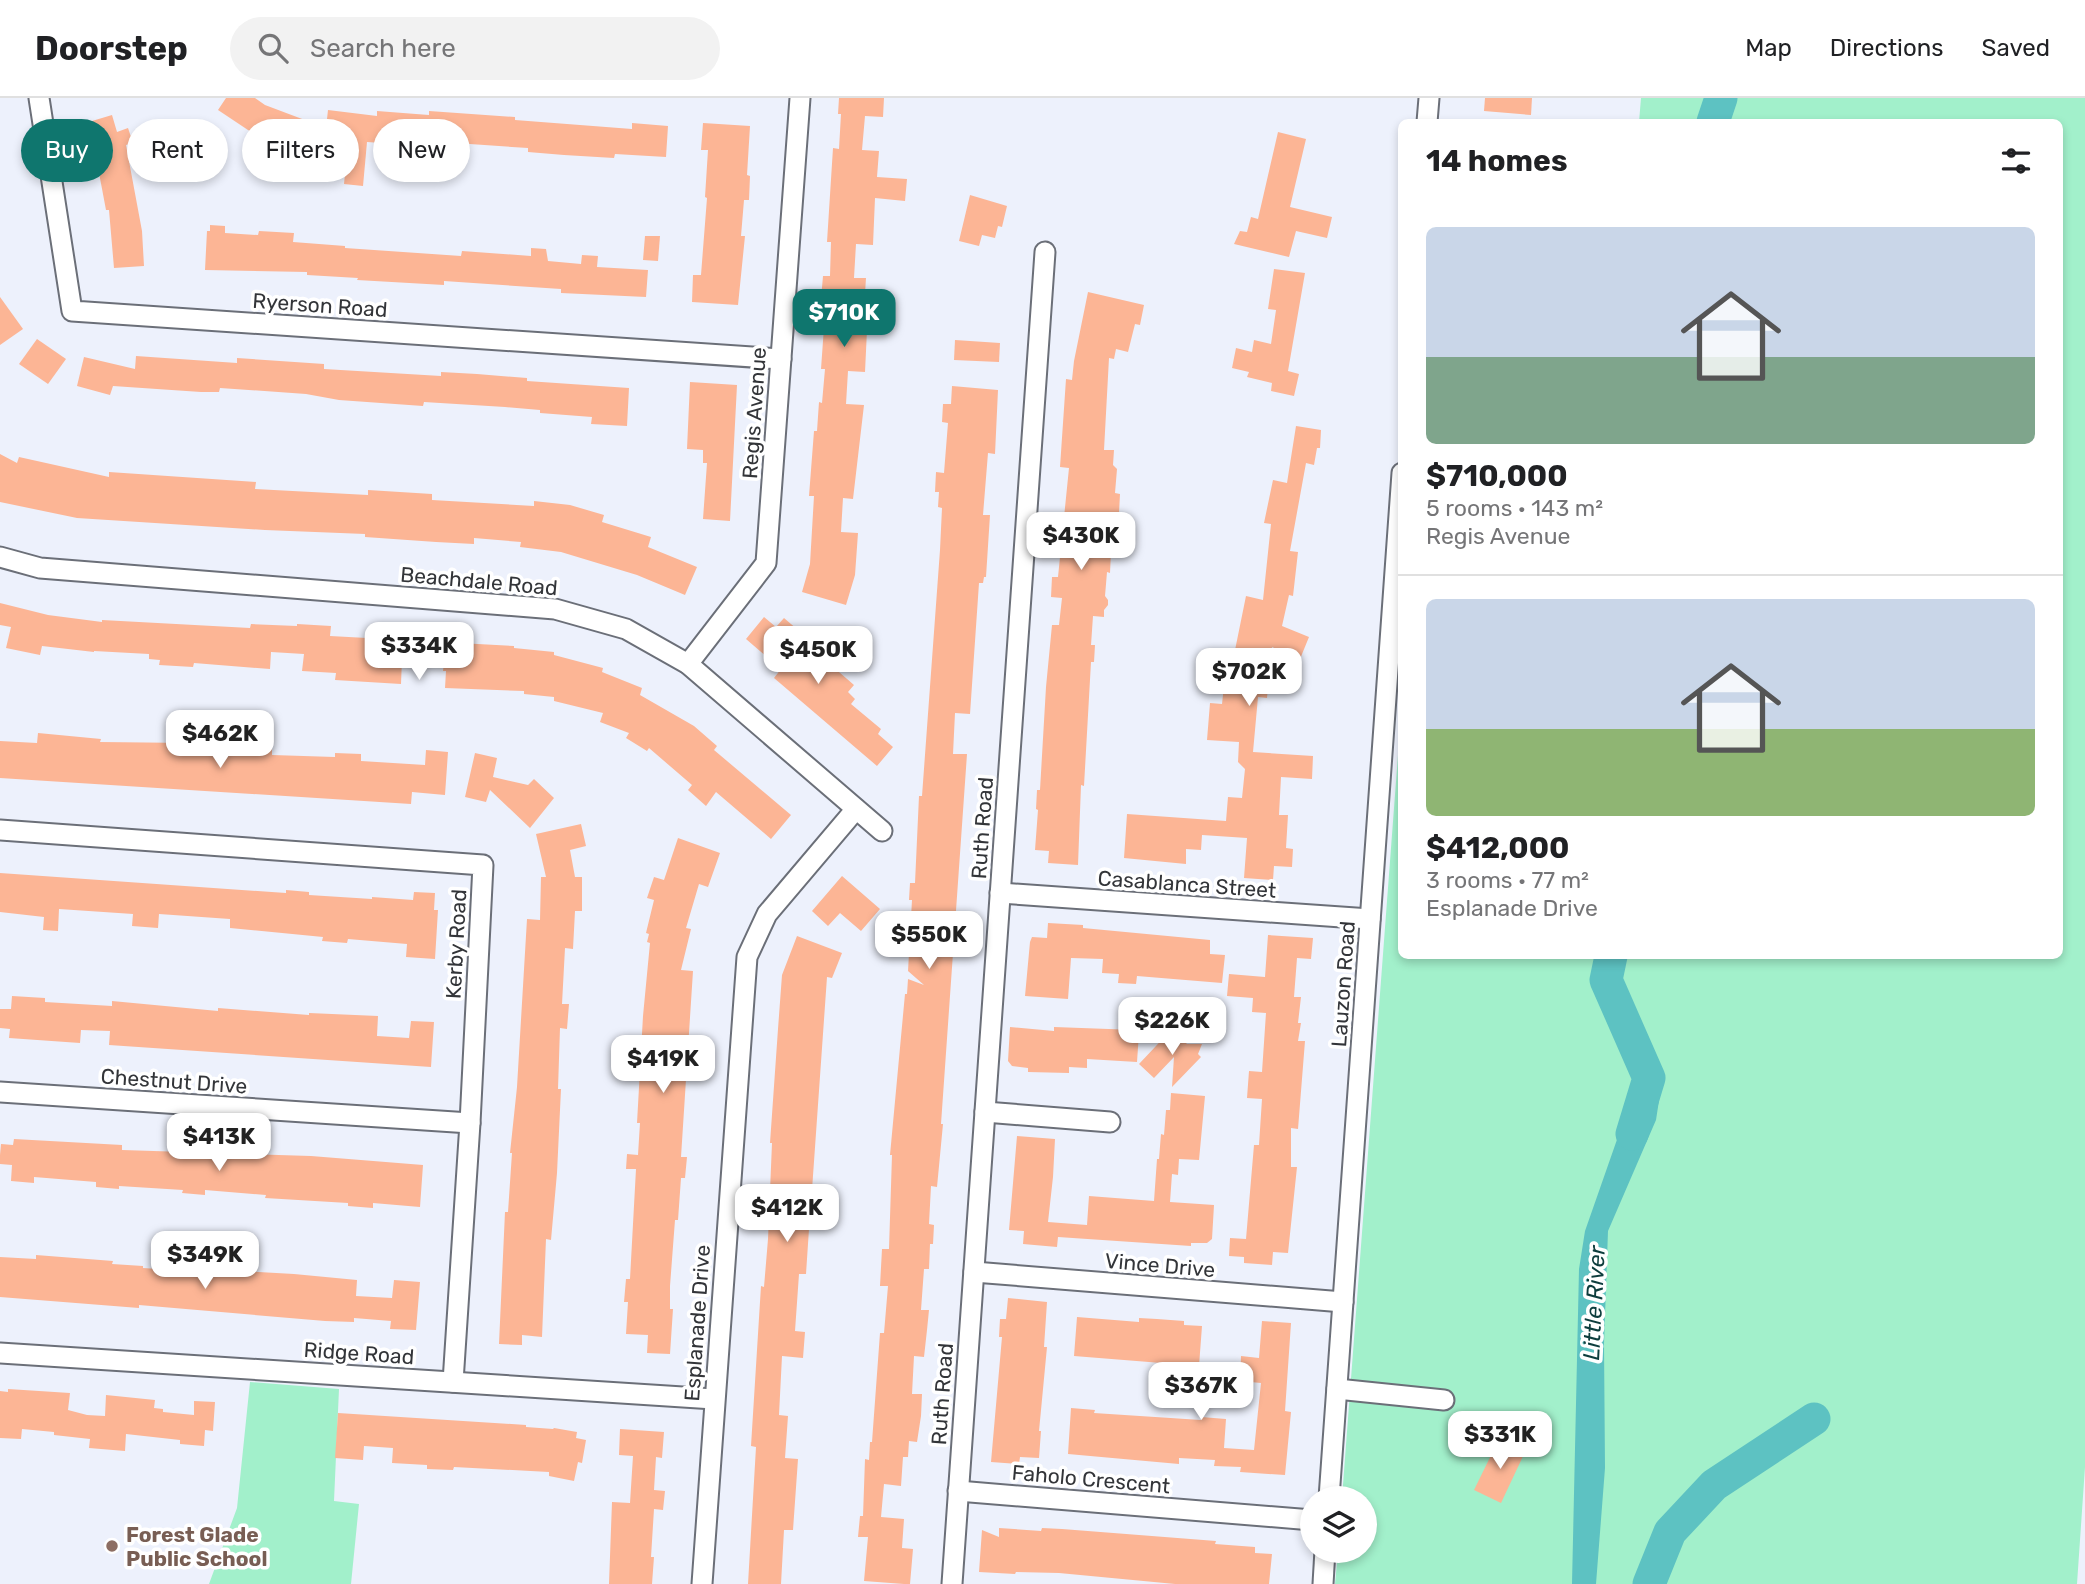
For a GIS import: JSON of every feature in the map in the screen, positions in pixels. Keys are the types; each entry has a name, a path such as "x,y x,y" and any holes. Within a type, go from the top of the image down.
{"street":[{"name":"Ryerson Road","path":"39,98 72,311 781,359"},
{"name":"Regis Avenue","path":"688,664 766,562 800,98"},
{"path":"1427,119 1429,98"},
{"name":"Ruth Road","path":"958,1491 1045,252"},
{"name":"Lauzon Road","path":"1330,1486 1398,529"},
{"name":"Beachdale Road","path":"0,557 40,568 555,609 626,629 688,664 883,831"},
{"name":"Esplanade Drive","path":"702,1584 747,957 767,914 856,809"},
{"name":"Kerby Road","path":"0,830 483,865 453,1382"},
{"name":"Casablanca Street","path":"1000,893 1370,919"},
{"name":"Chestnut Drive","path":"0,1093 470,1123"},
{"path":"985,1112 1110,1122"},
{"name":"Vince Drive","path":"974,1272 1343,1303"},
{"name":"Ridge Road","path":"0,1353 714,1399"},
{"path":"1337,1389 1444,1400"},
{"path":"951,1584 958,1491"},
{"name":"Faholo Crescent","path":"958,1491 1300,1519"},
{"path":"1322,1584 1324,1563"}],"green space":[{"path":"1641,98 2085,98 2085,1467 2077,1584 1335,1584 1337,1563 1377,1563 1377,1486 1343,1486 1398,755 1398,959 2063,959 2063,119 1639,119"},
{"path":"250,1382 339,1389 334,1501 359,1504 351,1584 209,1584 237,1508"}],"water":[{"path":"1634,1091 1660,1094 1656,1120 1608,1231 1604,1344 1605,1468 1596,1584 1572,1584 1579,1269 1585,1231"}],"building":[{"path":"226,98 255,98 265,105 302,119 242,119 242,126 218,110"},
{"path":"839,98 884,98 883,117 865,116 862,150 879,151 877,177 907,179 905,201 875,198 873,245 856,244 854,278 866,278 864,309 868,309 865,372 848,371 846,404 864,405 853,499 843,498 841,532 858,533 855,575 846,605 802,592 810,564 814,496 809,496 814,431 817,431 819,402 822,403 825,369 821,369 826,299 821,299 823,276 830,276 831,242 827,242 833,148 839,149"},
{"path":"1485,98 1532,98 1531,115 1484,111"},
{"path":"328,110 377,116 377,111 429,115 429,111 632,129 632,123 668,126 666,157 615,154 614,158 528,152 528,148 470,144 470,119 373,119 373,142 367,142 363,186 344,184 359,182 359,119 327,119"},
{"path":"112,115 117,132 127,128 127,182 133,182 142,231 144,266 114,268 109,210 106,210 101,182 113,182 113,119 99,119"},
{"path":"703,123 750,126 747,175 750,176 749,200 744,200 741,236 745,236 738,305 692,302 693,275 701,275 707,198 708,150 701,150"},
{"path":"1278,132 1306,139 1290,207 1332,217 1327,238 1296,231 1289,257 1234,244 1240,231 1247,232 1251,217 1258,219"},
{"path":"970,195 1007,206 1002,227 998,226 995,238 982,235 979,246 959,241"},
{"path":"210,225 225,226 225,233 294,233 293,242 345,248 461,256 462,251 531,256 531,248 546,249 548,261 581,264 582,255 598,256 597,267 648,270 646,297 561,293 561,289 444,281 444,285 357,280 358,278 307,275 307,272 205,270 207,231 210,231"},
{"path":"645,236 660,236 658,261 643,260"},
{"path":"1274,269 1305,273 1288,371 1299,374 1294,396 1271,391 1272,383 1247,377 1249,372 1232,368 1236,348 1252,352 1254,340 1271,344 1276,310 1268,309"},
{"path":"1088,292 1144,305 1140,325 1135,324 1128,352 1116,349 1114,359 1109,358 1104,450 1114,450 1113,465 1117,469 1115,493 1120,494 1119,513 1124,513 1123,530 1118,530 1116,552 1111,552 1105,596 1108,605 1104,610 1104,617 1093,616 1091,645 1095,645 1094,662 1091,662 1084,786 1081,785 1078,865 1048,863 1049,851 1035,850 1037,790 1040,790 1052,625 1059,625 1062,598 1051,597 1052,577 1058,577 1069,468 1060,467 1066,379 1072,380"},
{"path":"0,297 23,329 0,345"},
{"path":"37,339 66,359 48,384 19,364"},
{"path":"955,340 1000,343 999,362 954,360"},
{"path":"136,356 237,363 237,358 324,364 324,369 441,376 441,372 477,374 527,378 527,381 629,388 627,426 591,424 592,417 505,407 424,402 423,406 220,388 219,392 201,392 113,386 110,395 77,386 84,357 135,369"},
{"path":"690,382 737,385 730,521 703,519 707,463 703,463 703,450 687,449"},
{"path":"952,386 998,390 995,454 988,453 983,515 990,515 986,577 983,583 979,583 970,714 955,713 953,754 967,754 943,1124 937,1187 931,1186 929,1224 934,1225 933,1244 930,1244 929,1269 924,1269 921,1310 929,1310 924,1357 914,1356 912,1394 922,1394 921,1416 917,1442 909,1441 908,1457 903,1457 901,1486 884,1484 881,1517 904,1519 902,1548 913,1549 910,1584 904,1584 864,1581 868,1537 858,1537 860,1516 863,1516 865,1459 869,1460 872,1442 880,1333 884,1333 888,1286 880,1286 882,1249 889,1249 890,1155 905,994 908,979 924,985 908,971 912,900 909,900 910,883 915,883 919,796 922,796 940,550 942,508 938,507 939,492 935,492 936,472 944,473 948,423 942,422 943,404 951,404"},
{"path":"1296,426 1321,430 1320,448 1317,448 1314,465 1306,463 1290,551 1298,552 1293,596 1289,595 1282,626 1309,637 1300,659 1272,647 1267,698 1258,697 1253,752 1313,756 1312,779 1281,777 1279,815 1288,815 1286,848 1293,849 1292,867 1274,866 1273,880 1244,878 1247,838 1202,835 1201,850 1186,849 1186,864 1124,858 1127,814 1226,821 1228,797 1242,798 1245,769 1238,762 1239,742 1207,740 1210,703 1222,704 1227,658 1229,654 1234,655 1246,596 1263,600 1271,524 1264,523 1273,480 1287,483"},
{"path":"0,454 17,463 19,457 109,477 109,472 256,482 255,489 368,495 368,490 432,494 432,500 534,506 534,501 570,505 604,515 602,522 651,537 648,547 697,567 685,595 637,575 561,552 520,547 521,542 474,538 474,544 436,542 365,537 365,534 77,518 0,502"},
{"path":"0,603 48,615 102,622 250,628 251,624 331,626 330,636 514,646 554,652 554,655 603,668 602,672 642,688 640,695 694,726 717,746 714,750 791,815 771,839 716,792 706,806 688,790 692,785 649,748 647,751 626,738 629,733 600,722 603,713 554,701 554,697 524,694 524,691 445,688 444,662 402,659 401,684 335,680 336,673 302,671 304,654 271,652 270,669 194,663 193,667 159,665 160,660 149,659 149,654 94,652 42,646 40,655 6,648 11,627 0,625"},
{"path":"764,617 776,627 784,618 805,636 802,640 854,685 848,692 855,699 851,704 881,729 878,734 893,747 877,766 774,678 781,669 746,639"},
{"path":"38,733 101,739 100,742 191,743 191,748 247,752 247,747 272,748 272,755 335,757 335,753 361,754 361,761 425,765 426,750 448,752 445,795 412,792 411,804 0,778 0,741 37,743"},
{"path":"475,753 497,758 493,777 528,785 534,779 554,798 530,828 490,790 486,802 465,797"},
{"path":"581,824 586,846 570,850 575,877 582,877 582,911 575,911 573,949 565,948 562,1004 569,1004 567,1029 560,1028 558,1089 561,1089 557,1173 551,1240 546,1239 542,1337 522,1335 522,1345 499,1344 505,1212 508,1212 527,919 540,920 541,877 546,877 536,834"},
{"path":"678,838 720,853 708,887 699,884 686,928 691,929 681,970 693,971 681,1157 687,1157 685,1178 681,1178 678,1220 675,1220 670,1286 670,1309 673,1309 670,1354 647,1353 648,1335 626,1334 628,1302 624,1302 626,1279 630,1279 636,1169 626,1169 627,1154 638,1155 640,1123 637,1123 643,1016 650,943 647,942 649,934 646,933 654,900 647,898 654,877 664,880"},
{"path":"0,873 286,893 286,890 309,892 309,895 372,899 413,900 414,892 435,893 434,910 438,910 435,959 406,957 407,944 348,939 347,943 322,941 323,937 230,928 230,919 159,914 158,928 132,926 133,914 59,909 58,931 43,930 44,917 0,912"},
{"path":"842,876 880,909 861,931 840,913 828,926 812,911"},
{"path":"1048,923 1210,940 1210,954 1225,955 1222,983 1137,976 1136,984 1118,983 1119,974 1102,973 1103,959 1071,958 1068,999 1025,996 1030,942 1032,937 1047,938"},
{"path":"1268,935 1313,938 1311,959 1297,958 1294,997 1301,997 1298,1041 1305,1041 1298,1129 1291,1128 1291,1167 1297,1167 1288,1253 1273,1252 1272,1265 1244,1263 1244,1257 1229,1256 1230,1238 1246,1239 1254,1145 1259,1145 1262,1099 1247,1098 1249,1071 1262,1072 1266,1013 1252,1012 1253,998 1227,996 1229,974 1265,977"},
{"path":"797,936 842,953 832,978 827,977 811,1204 814,1204 813,1229 809,1229 806,1274 799,1274 795,1331 805,1332 803,1358 782,1356 779,1415 788,1416 785,1458 798,1459 793,1530 784,1530 781,1584 748,1584 756,1447 751,1446 761,1286 764,1287 768,1239 770,1143 782,975"},
{"path":"12,996 45,998 45,1002 112,1006 112,1001 218,1011 218,1008 309,1015 378,1016 377,1036 409,1038 411,1021 434,1022 431,1067 109,1045 110,1031 81,1030 80,1043 9,1038 10,1029 0,1028 0,1009 11,1009"},
{"path":"1010,1027 1054,1031 1054,1027 1136,1030 1135,1033 1139,1033 1137,1062 1087,1059 1087,1068 1069,1067 1069,1073 1028,1072 1028,1068 1012,1066 1008,1061"},
{"path":"1172,1029 1187,1044 1202,1044 1198,1054 1201,1057 1172,1087 1174,1057 1154,1078 1139,1064"},
{"path":"1171,1093 1205,1096 1199,1160 1179,1159 1178,1175 1172,1174 1170,1202 1214,1205 1212,1239 1207,1243 1191,1243 1191,1246 1058,1237 1057,1247 1023,1244 1024,1231 1009,1230 1017,1136 1055,1139 1048,1222 1087,1225 1089,1196 1154,1201 1157,1159 1161,1134 1164,1135 1166,1110 1170,1110"},
{"path":"14,1139 122,1145 122,1150 311,1156 423,1165 420,1207 373,1203 373,1208 348,1206 348,1203 265,1198 266,1195 205,1190 205,1195 182,1193 183,1190 119,1186 119,1189 96,1187 96,1182 34,1177 34,1183 11,1181 12,1165 0,1164 0,1155 1,1144 13,1145"},
{"path":"36,1255 113,1261 112,1264 143,1268 294,1274 357,1280 356,1296 392,1298 394,1280 420,1282 416,1330 390,1329 391,1321 354,1318 354,1322 325,1321 139,1305 139,1308 0,1297 0,1257 36,1259"},
{"path":"1008,1298 1047,1302 1044,1347 1047,1347 1039,1458 1020,1457 1019,1464 991,1462 1002,1337 999,1337 1000,1319 1006,1319"},
{"path":"1077,1317 1139,1322 1139,1318 1157,1319 1184,1321 1184,1325 1202,1326 1199,1366 1074,1356"},
{"path":"1262,1321 1291,1323 1285,1411 1291,1412 1285,1475 1240,1472 1241,1467 1214,1466 1215,1460 1179,1458 1179,1464 1068,1454 1071,1408 1095,1410 1094,1413 1201,1420 1201,1417 1226,1419 1224,1448 1254,1450 1261,1383 1240,1381 1241,1356 1259,1358"},
{"path":"8,1389 70,1393 68,1410 87,1415 105,1416 106,1395 155,1400 154,1408 163,1409 163,1412 194,1415 194,1401 215,1402 213,1431 205,1430 204,1446 180,1444 180,1440 126,1434 125,1451 89,1448 90,1439 54,1435 54,1432 22,1429 21,1439 0,1438 0,1391 8,1392"},
{"path":"338,1413 554,1428 577,1432 576,1438 586,1440 582,1463 578,1462 574,1481 549,1476 549,1472 454,1467 453,1470 427,1469 427,1465 392,1463 393,1448 364,1446 363,1460 335,1458"},
{"path":"620,1429 664,1432 662,1458 656,1457 654,1490 665,1491 663,1510 654,1509 652,1584 609,1584 612,1502 630,1503 633,1456 619,1455"},
{"path":"1499,1439 1525,1452 1501,1503 1474,1490"},
{"path":"999,1528 1041,1531 1042,1528 1062,1529 1216,1541 1215,1544 1255,1547 1255,1553 1272,1554 1269,1584 1175,1584 1059,1573 979,1572 982,1530 999,1537"}],"waterway":[{"name":"Little River","path":"1714,119 1721,98"},
{"name":"Little River","path":"1610,959 1606,980 1649,1078 1632,1134"},
{"name":"Little River","path":"1649,1584 1670,1532 1714,1485 1814,1419"}],"place":[{"name":"Forest Glade Public School","path":"112,1546"}]}
